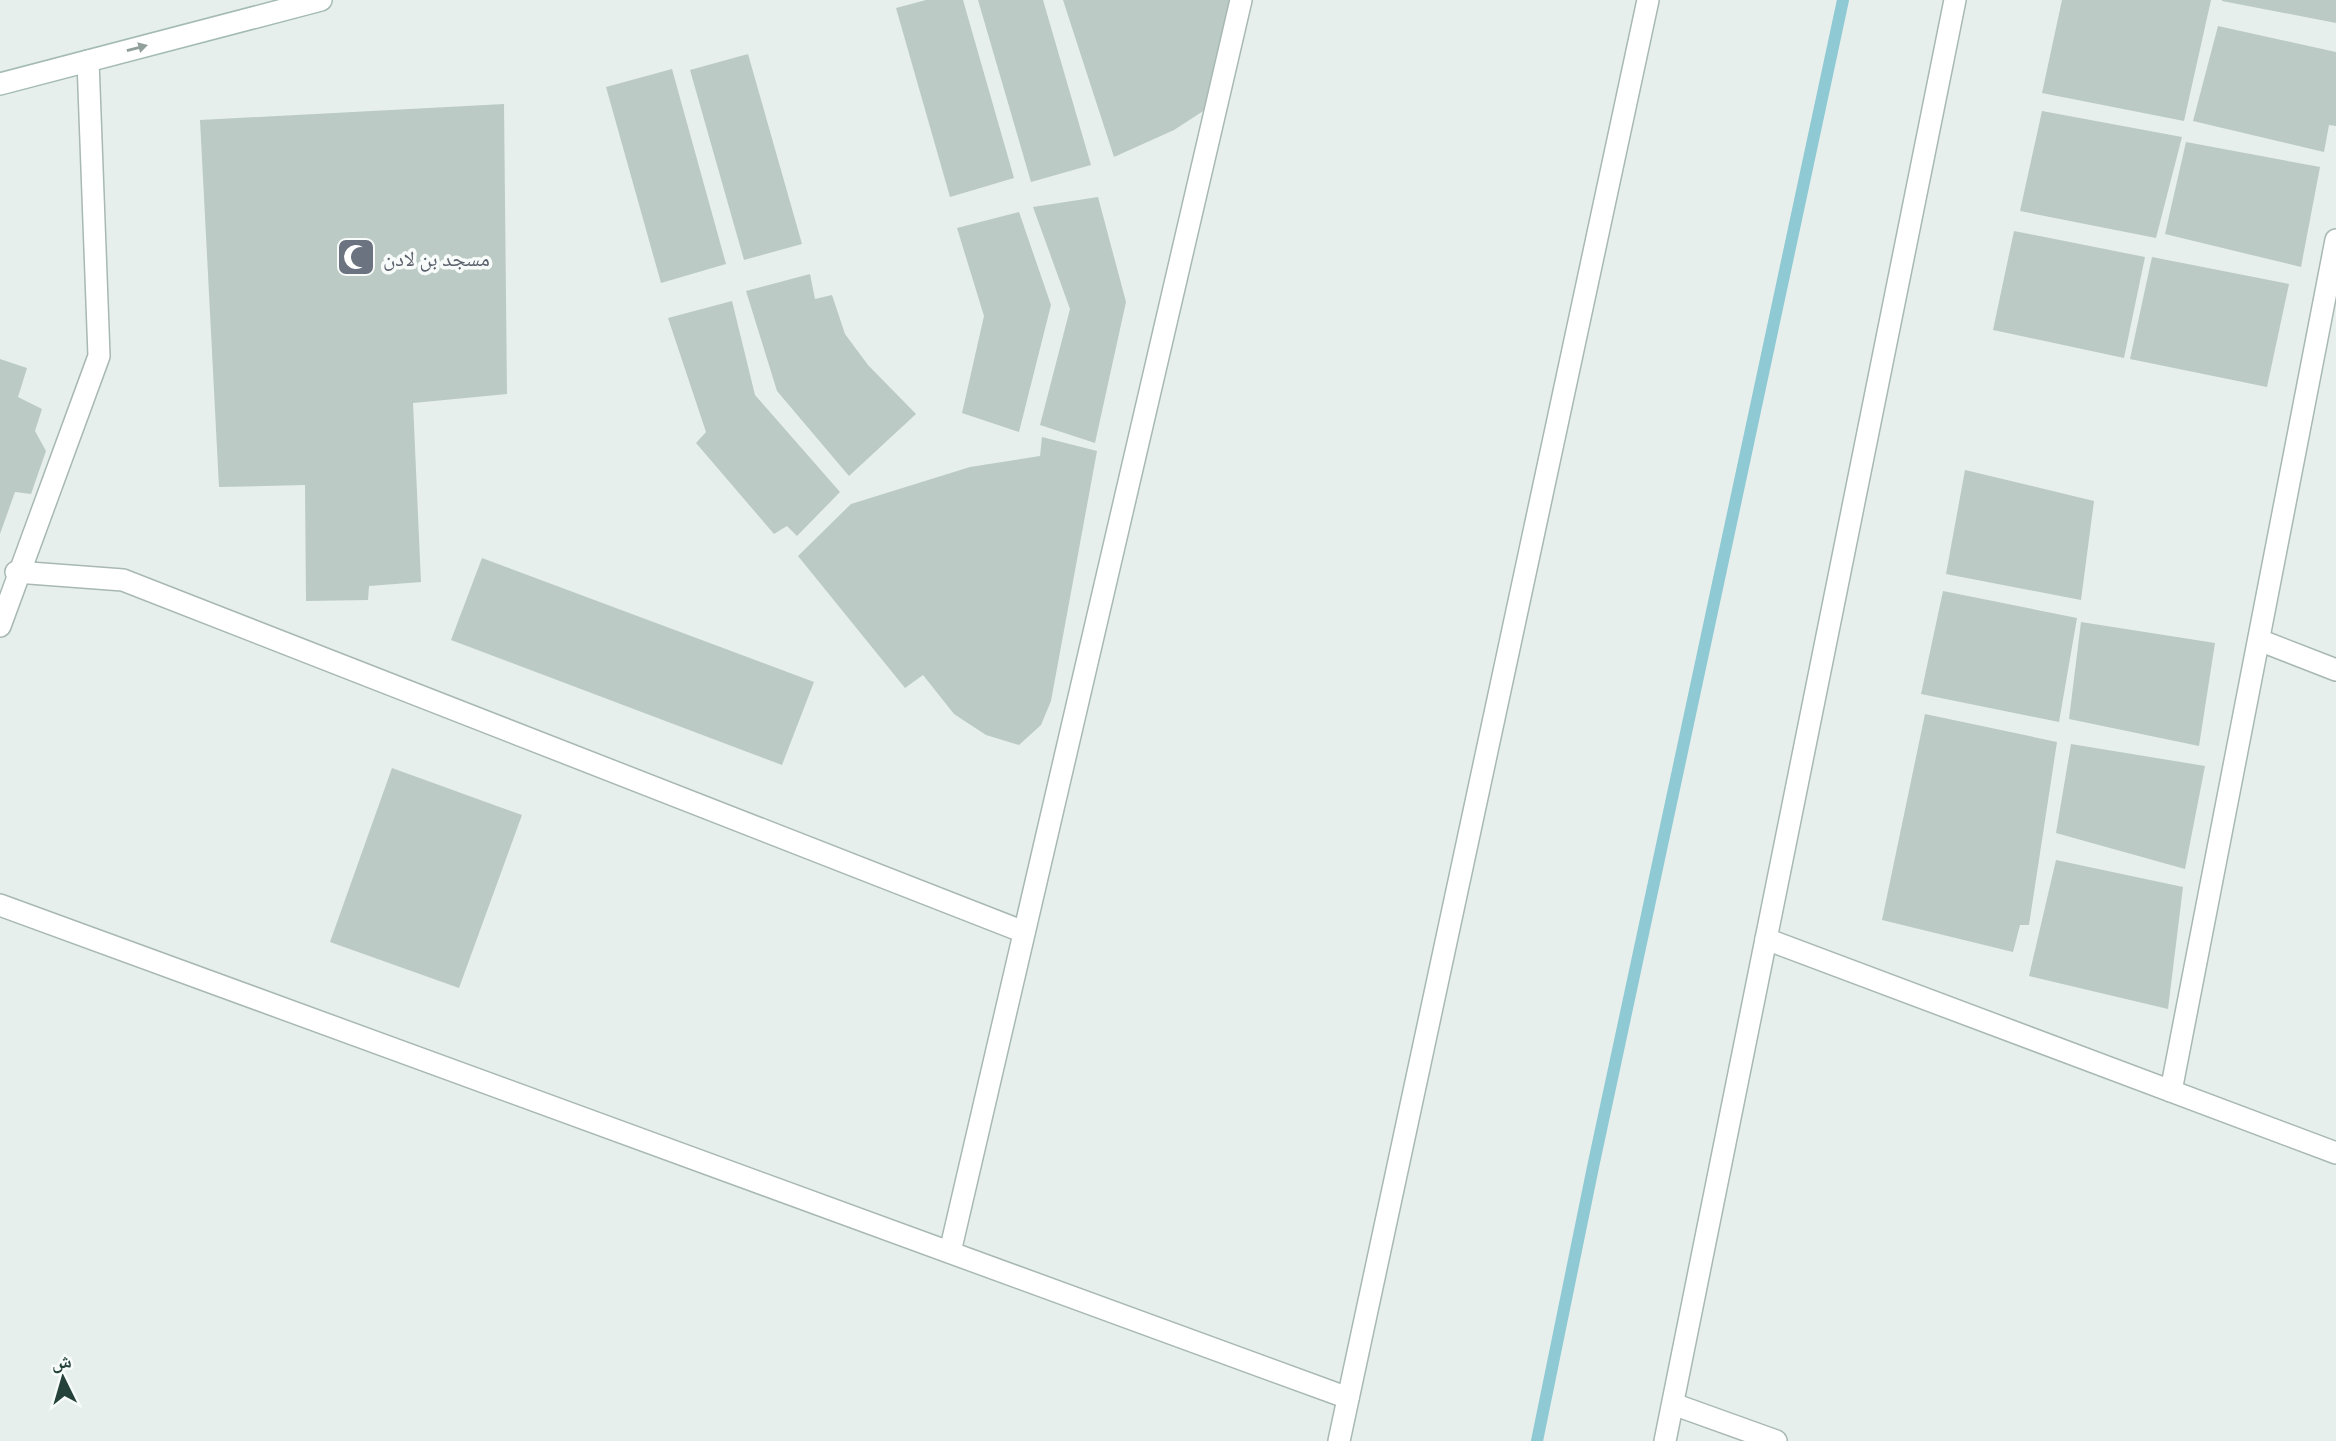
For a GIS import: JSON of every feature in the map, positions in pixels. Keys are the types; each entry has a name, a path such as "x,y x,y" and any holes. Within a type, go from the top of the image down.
{"street":[{"path":"0,84 321,0"},
{"path":"950,1252 1241,0"},
{"path":"1339,1441 1648,0"},
{"path":"1665,1441 1955,0"},
{"path":"0,626 99,356 88,61"},
{"path":"2171,1091 2336,240"},
{"path":"18,572 123,580 1024,932"},
{"path":"2259,640 2336,670"},
{"path":"0,905 1348,1398"},
{"path":"1766,939 2336,1153"},
{"path":"1673,1404 1776,1441"}],"building":[{"path":"926,0 963,0 1014,178 950,197 896,8"},
{"path":"978,0 1043,0 1091,165 1031,182"},
{"path":"1063,0 1240,0 1211,106 1174,130 1114,157"},
{"path":"2062,0 2211,0 2184,121 2042,93"},
{"path":"2336,0 2336,23 2222,1"},
{"path":"2218,26 2336,52 2336,126 2329,125 2324,152 2193,121"},
{"path":"748,54 802,244 744,260 690,70"},
{"path":"672,69 726,264 661,283 606,87"},
{"name":"مسجد بن لادن","path":"504,104 507,394 413,403 421,582 369,586 368,600 306,601 305,485 219,487 200,120"},
{"path":"2042,111 2182,137 2156,238 2020,211"},
{"path":"2186,142 2320,167 2301,267 2165,234"},
{"path":"1098,197 1126,302 1095,443 1040,425 1070,309 1033,207"},
{"path":"1019,212 1051,305 1019,432 962,413 984,316 957,228"},
{"path":"2014,231 2145,257 2124,358 1993,330"},
{"path":"2152,257 2289,284 2267,387 2130,359"},
{"path":"810,274 815,299 832,295 845,334 868,365 916,414 849,476 777,391 746,291"},
{"path":"732,301 755,395 840,492 797,536 787,526 774,534 696,443 706,432 668,318"},
{"path":"0,359 27,368 18,397 42,409 35,431 46,451 31,494 15,492 0,534"},
{"path":"1042,437 1097,451 1051,701 1041,725 1019,745 986,735 954,714 923,675 905,688 798,556 851,504 970,467 1040,456"},
{"path":"1965,470 2094,501 2081,600 1946,574"},
{"path":"482,558 814,682 782,765 451,640"},
{"path":"1943,591 2077,618 2059,722 1921,694"},
{"path":"2081,622 2215,643 2199,746 2069,719"},
{"path":"1925,714 2057,742 2029,925 2020,925 2013,952 1882,920"},
{"path":"2071,744 2205,766 2185,869 2056,833"},
{"path":"392,768 522,815 459,988 330,942"},
{"path":"2056,860 2183,887 2168,1009 2029,976"}],"waterway":[{"path":"1537,1441 1593,1167 1843,0"}],"place":[{"name":"مسجد بن لادن","path":"356,257"}]}
